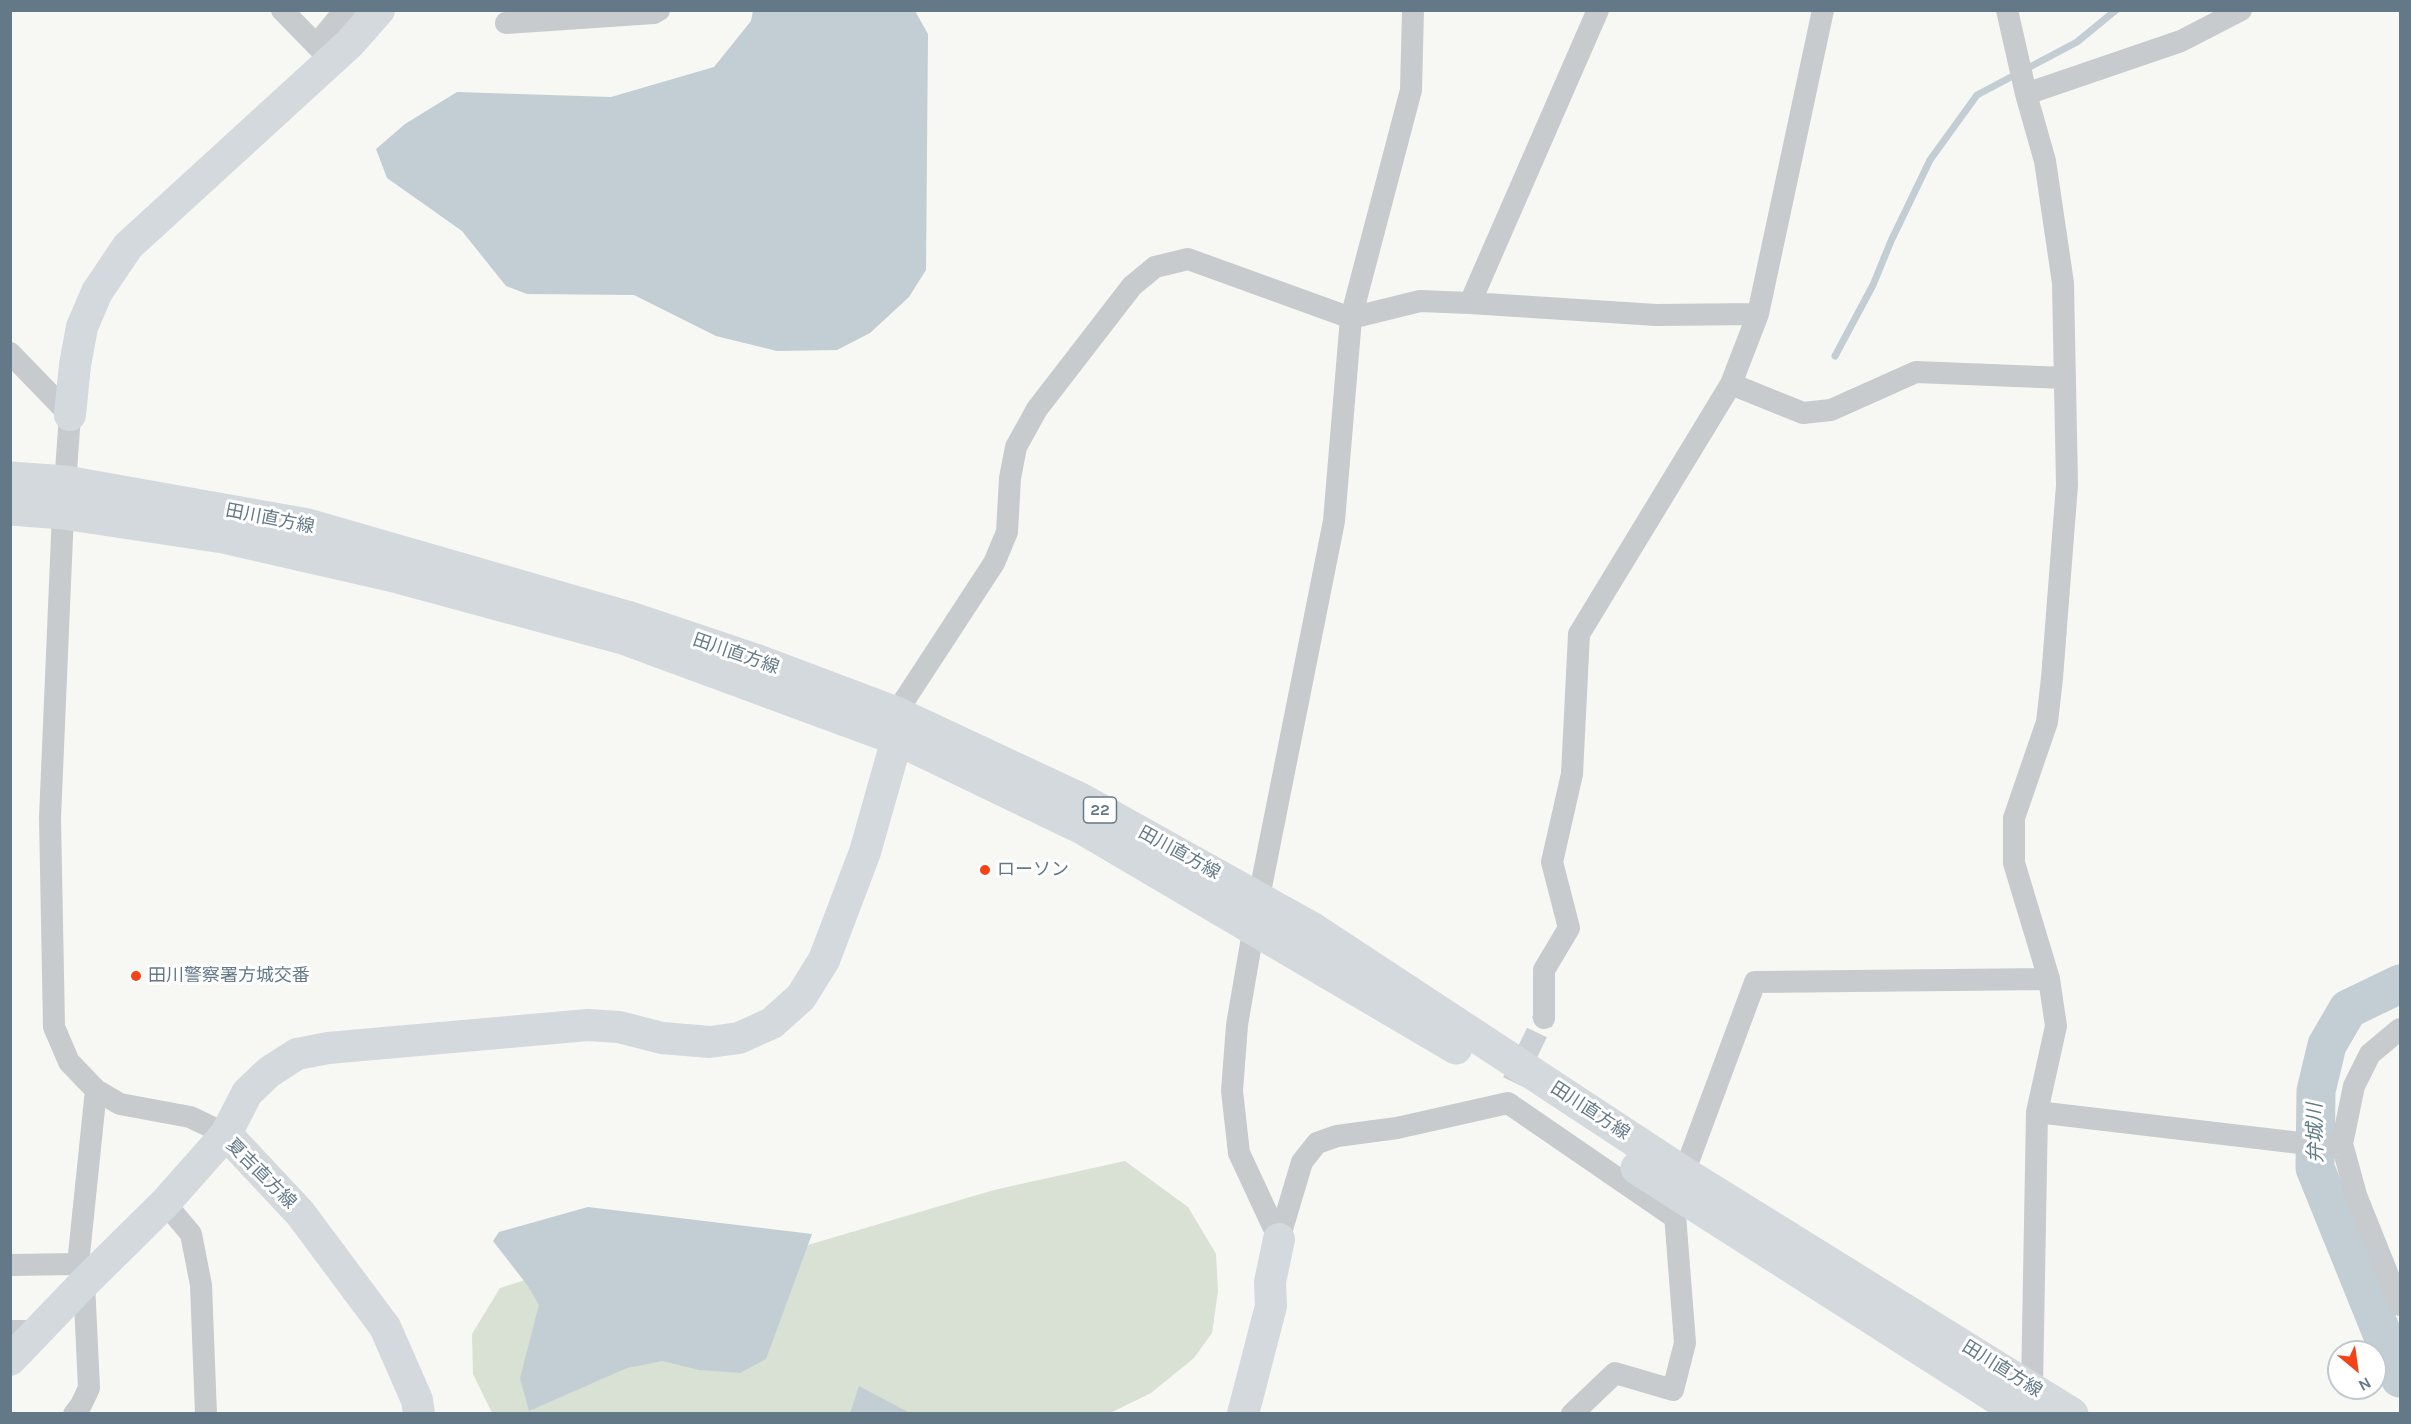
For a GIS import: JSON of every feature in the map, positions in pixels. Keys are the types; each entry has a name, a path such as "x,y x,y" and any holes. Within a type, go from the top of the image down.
{"main road":[{"name":"田川直方線","path":"10,478 64,498 398,577 623,638 897,726 1084,829 1257,913 1510,1093 2031,1405 2072,1413"},
{"name":"田川直方線","path":"10,509 64,498"},
{"name":"田川直方線","path":"1257,913 1313,929 1678,1195"}],"street":[{"path":"282,10 324,53"},
{"path":"345,10 324,53 128,246 97,292 82,327 75,365 64,498 50,818 54,1027 69,1062 96,1090 120,1104 190,1117 226,1134 247,1093 268,1072 297,1054 328,1048 588,1025 619,1027 662,1038 710,1042 739,1038 772,1023 801,997 824,960 865,852 897,726 994,563 1006,532 1010,478 1016,447 1037,409 1132,286 1155,267 1188,259 1351,318 1420,301 1656,315 1758,314"},
{"path":"324,53 350,43 379,10"},
{"path":"506,23 659,10"},
{"path":"1279,1239 1239,1153 1232,1091 1237,1025 1334,521 1351,318 1410,90 1413,10"},
{"path":"1470,303 1598,10"},
{"path":"1544,1018 1544,970 1569,928 1552,862 1572,774 1579,634 1731,384 1758,314 1823,10"},
{"path":"2007,10 2026,94 2045,161 2063,284 2067,485 2047,722 2014,818 2014,863 2049,979 2056,1026 2037,1112 2031,1405"},
{"path":"2026,94 2181,41 2241,10"},
{"path":"10,353 70,415"},
{"path":"1731,384 1803,413 1831,410 1916,372 2065,378"},
{"path":"1572,1413 1615,1373 1673,1390 1685,1343 1678,1195 1755,982 2049,979"},
{"path":"2400,1029 2370,1054 2354,1086 2337,1144 2400,1305"},
{"path":"74,1413 81,1405 89,1388 81,1273 96,1090"},
{"path":"1243,1413 1271,1306 1270,1282 1279,1239 1302,1162 1317,1143 1337,1136 1397,1128 1510,1093"},
{"path":"2037,1112 2300,1143 2337,1144"},
{"name":"夏吉直方線","path":"10,1360 24,1331 81,1273 165,1203 226,1134 300,1213 385,1327 417,1400 419,1413"},
{"path":"165,1203 191,1234 201,1285 206,1413"},
{"path":"10,1265 81,1273"}],"shaded area":[{"path":"753,11 915,11 928,34 926,270 909,297 870,333 837,350 777,351 716,336 634,295 527,294 506,286 462,231 387,178 376,149 405,124 457,92 611,97 714,67 751,21"},
{"path":"1125,1161 1188,1207 1216,1254 1218,1291 1212,1333 1194,1358 1151,1393 1110,1413 492,1413 473,1374 472,1334 500,1288 528,1279 808,1245 994,1190"},
{"path":"588,1207 812,1234 766,1359 740,1373 699,1370 662,1361 627,1368 529,1411 520,1378 539,1305 528,1286 493,1241 499,1232"},
{"path":"859,1386 910,1413 850,1413"}],"waterway":[{"path":"1835,356 1873,285 1891,241 1930,160 1977,95 2077,42 2116,10"},
{"name":"弁城川","path":"2400,984 2348,1009 2327,1045 2316,1091 2315,1168 2400,1378"}],"tunnel":[{"path":"1513,1082 1544,1018"}],"place":[{"name":"ローソン","path":"985,870"},
{"name":"田川警察署方城交番","path":"136,976"}]}
